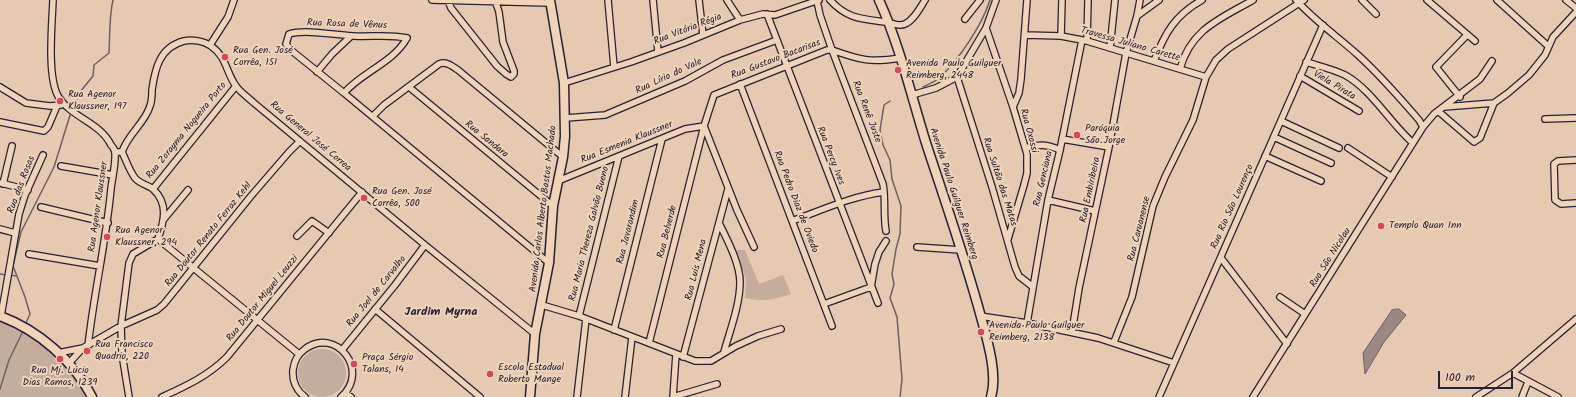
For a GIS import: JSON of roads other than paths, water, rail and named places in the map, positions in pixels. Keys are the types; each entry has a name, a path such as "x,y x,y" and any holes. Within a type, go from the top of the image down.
{"main road":[{"name":"Avenida Paulo Guilguer Reimberg","path":"879,0 889,22 961,250 980,316 992,367 993,382 991,397"},
{"name":"Avenida Carlos Alberto Bastos Machado","path":"530,397 536,334 549,263 553,206 563,157 566,118 564,83 550,2"},
{"path":"0,316 25,327 58,353 69,363 86,385 92,397"}],"street":[{"name":"Rua Agenor Klaussner","path":"53,0 52,75 56,91 67,106 103,132 109,139 115,152 108,223 85,347"},
{"path":"122,152 129,138 145,117 151,105 156,70 165,51 172,46 188,40 199,41 210,45 228,17 234,0"},
{"path":"432,0 550,2"},
{"path":"608,0 614,67"},
{"path":"654,0 658,52"},
{"path":"699,0 703,36"},
{"path":"727,0 740,20"},
{"name":"Rua Vitória Régia","path":"564,83 703,36 740,20 759,14 775,15 818,0"},
{"name":"Rua Renê Juste","path":"818,0 820,15 832,50 880,173 884,192 883,218 886,231"},
{"path":"830,0 848,15 865,20 889,22 898,25 904,24 910,20 925,0"},
{"path":"966,19 980,0"},
{"path":"912,95 936,88 957,77 986,28 996,0"},
{"path":"1013,107 1019,93 1021,79 1027,0"},
{"path":"1061,36 1062,0"},
{"name":"Rua Genciana","path":"1026,323 1048,200 1084,40 1088,0"},
{"path":"1110,48 1115,0"},
{"name":"Rua Embiribeira","path":"1072,332 1079,288 1109,147 1126,53 1140,0"},
{"path":"1137,16 1159,0"},
{"path":"1154,61 1171,26 1186,11 1202,0"},
{"path":"1180,69 1188,49 1197,35 1253,0"},
{"path":"1362,0 1376,14"},
{"path":"1428,0 1475,41"},
{"path":"1497,0 1548,46"},
{"path":"1566,0 1576,8"},
{"path":"448,1 451,8 483,49 501,70 511,77 514,74 514,71 503,42 499,12 495,1"},
{"path":"1300,1 1323,25 1378,74 1419,120 1423,127"},
{"name":"Rua Caruanense","path":"1114,342 1132,298 1153,206 1165,177 1193,120 1206,78 1216,60 1228,49 1300,1"},
{"path":"1438,111 1474,142 1480,138 1494,103 1529,75 1545,55 1553,37 1576,12"},
{"name":"Rua Percy Ives","path":"767,14 878,303"},
{"name":"Rua Rio São Lourenço","path":"1159,397 1323,25"},
{"name":"Rua Oxossi","path":"986,28 1026,148 1027,173 1008,239"},
{"name":"Rua Rosa de Vênus","path":"344,93 362,77 398,51 406,38 381,35 351,36 302,33 289,34 286,40 288,47 317,72 373,116 549,263"},
{"name":"Travessa Juliano Carette","path":"1025,35 1061,36 1084,40 1206,78"},
{"path":"1459,96 1436,67 1467,35"},
{"path":"317,72 332,54 351,36"},
{"name":"Rua Lírio do Vale","path":"566,118 605,115 685,81 723,60 777,40"},
{"name":"Rua General José Correa","path":"210,45 224,60 236,86 425,246 536,334"},
{"name":"Rua Gustavo Bacarisas","path":"704,126 714,95 813,55 832,50 869,61 900,58"},
{"name":"Rua São Nicolau","path":"1253,397 1423,127 1438,111 1480,78 1492,61"},
{"path":"1306,62 1341,73 1349,78 1368,94 1413,143"},
{"path":"373,116 439,64 444,63 450,65 563,157"},
{"name":"Viela Pirata","path":"1300,76 1359,111"},
{"name":"Rua Sultão das Matas","path":"957,77 1008,239 1015,267 1019,276 1033,287"},
{"name":"Rua Pedro Diaz de Oviedo","path":"740,84 832,326"},
{"name":"Rua Zorayma Nogueira Porto","path":"152,189 236,86"},
{"path":"0,87 26,102 67,106"},
{"name":"Rua Sandara","path":"409,87 553,206"},
{"path":"1444,107 1494,103"},
{"path":"0,122 44,131 48,127 58,106"},
{"path":"1545,119 1576,118"},
{"path":"1281,121 1339,148"},
{"path":"704,126 728,188 754,247"},
{"name":"Rua Esmenia Klaussner","path":"558,180 685,129 704,126"},
{"name":"Rua Belverde","path":"649,343 704,126"},
{"path":"1274,137 1330,163"},
{"path":"1062,138 1109,147"},
{"name":"Rua Javarandim","path":"614,330 662,139"},
{"name":"Rua Doutor Renato Ferraz Kehl","path":"85,347 121,326 157,310 194,268 251,196 300,141"},
{"path":"1026,148 1040,144 1060,150"},
{"path":"12,146 1,183 28,190"},
{"path":"1348,148 1392,177"},
{"path":"115,152 122,152"},
{"path":"122,152 135,178 140,183 152,189 163,204 165,211 164,220 158,239 137,251 131,258 121,326 122,354 129,397"},
{"name":"Rua das Rosas","path":"0,316 15,233 22,204 43,155"},
{"name":"Rua Maria Thereza Galvão Bueno","path":"579,316 619,156"},
{"path":"1265,156 1321,181"},
{"path":"1576,160 1556,162 1554,164 1555,200 1558,203 1576,203"},
{"path":"61,166 113,175"},
{"name":"Rua Luis Mena","path":"683,357 728,188"},
{"path":"164,220 188,190"},
{"name":"Rua Doutor Miguel Leuzzi","path":"162,397 184,388 216,368 227,357 362,192"},
{"path":"792,221 865,195 884,192"},
{"path":"1048,200 1095,211"},
{"path":"41,208 108,223"},
{"path":"297,236 313,221 328,234"},
{"path":"719,223 732,253 740,281 736,309 724,352"},
{"path":"0,230 15,233"},
{"path":"158,239 299,354"},
{"path":"824,304 871,287 876,260 886,241"},
{"name":"Rua Joel de Carvalho","path":"342,350 396,285 425,246"},
{"path":"917,247 961,250"},
{"path":"29,254 100,266"},
{"path":"1221,258 1287,344"},
{"path":"1280,297 1305,314"},
{"path":"542,305 579,316 683,357 704,362 711,361 724,352 758,336 781,329"},
{"path":"375,309 480,397"},
{"path":"980,316 1026,323 1114,342 1174,363"},
{"path":"577,397 586,319"},
{"path":"1476,397 1513,373 1576,319"},
{"path":"625,397 632,337"},
{"path":"303,397 296,388 293,378 293,368 299,354 307,347 317,344 332,345 342,350 350,360 352,368 351,381 343,395 350,397"},
{"path":"58,353 85,347"},
{"path":"69,363 85,347"},
{"path":"676,354 673,397 717,384"},
{"path":"1513,373 1558,397"},
{"path":"1522,397 1528,382"}],"waterway":[{"path":"73,109 80,92 93,76 94,65 109,53 110,19 113,0"},
{"path":"923,87 934,82 947,71 962,52 976,31 990,0"},
{"path":"890,101 884,105 880,130 883,145 890,160 892,179 901,206 900,234 892,274 894,284 890,298 897,317 902,379 900,397"},
{"path":"25,325 30,314 13,266 21,232 54,167 71,112"},
{"path":"0,274 6,275"},
{"path":"10,275 17,276"},
{"path":"0,389 9,360 23,331"}],"place":[{"name":"Rua Gen. José Corrêa, 151","path":"225,57"},
{"name":"Avenida Paulo Guilguer Reimberg, 2448","path":"898,70"},
{"name":"Rua Agenor Klaussner, 197","path":"60,101"},
{"name":"Paróquia São Jorge","path":"1077,135"},
{"name":"Rua Gen. José Corrêa, 500","path":"364,198"},
{"name":"Templo Quan Inn","path":"1381,226"},
{"name":"Rua Agenor Klaussner, 294","path":"107,237"},
{"name":"Avenida Paulo Guilguer Reimberg, 2138","path":"981,332"},
{"name":"Rua Francisco Quadrio, 220","path":"87,351"},
{"name":"Rua Mj. Lúcio Dias Ramos, 1239","path":"60,359"},
{"name":"Praça Sérgio Talans, 14","path":"354,364"},
{"name":"Escola Estadual Roberto Mange","path":"490,374"}],"district":[{"name":"Jardim Myrna","path":"441,313"}]}
